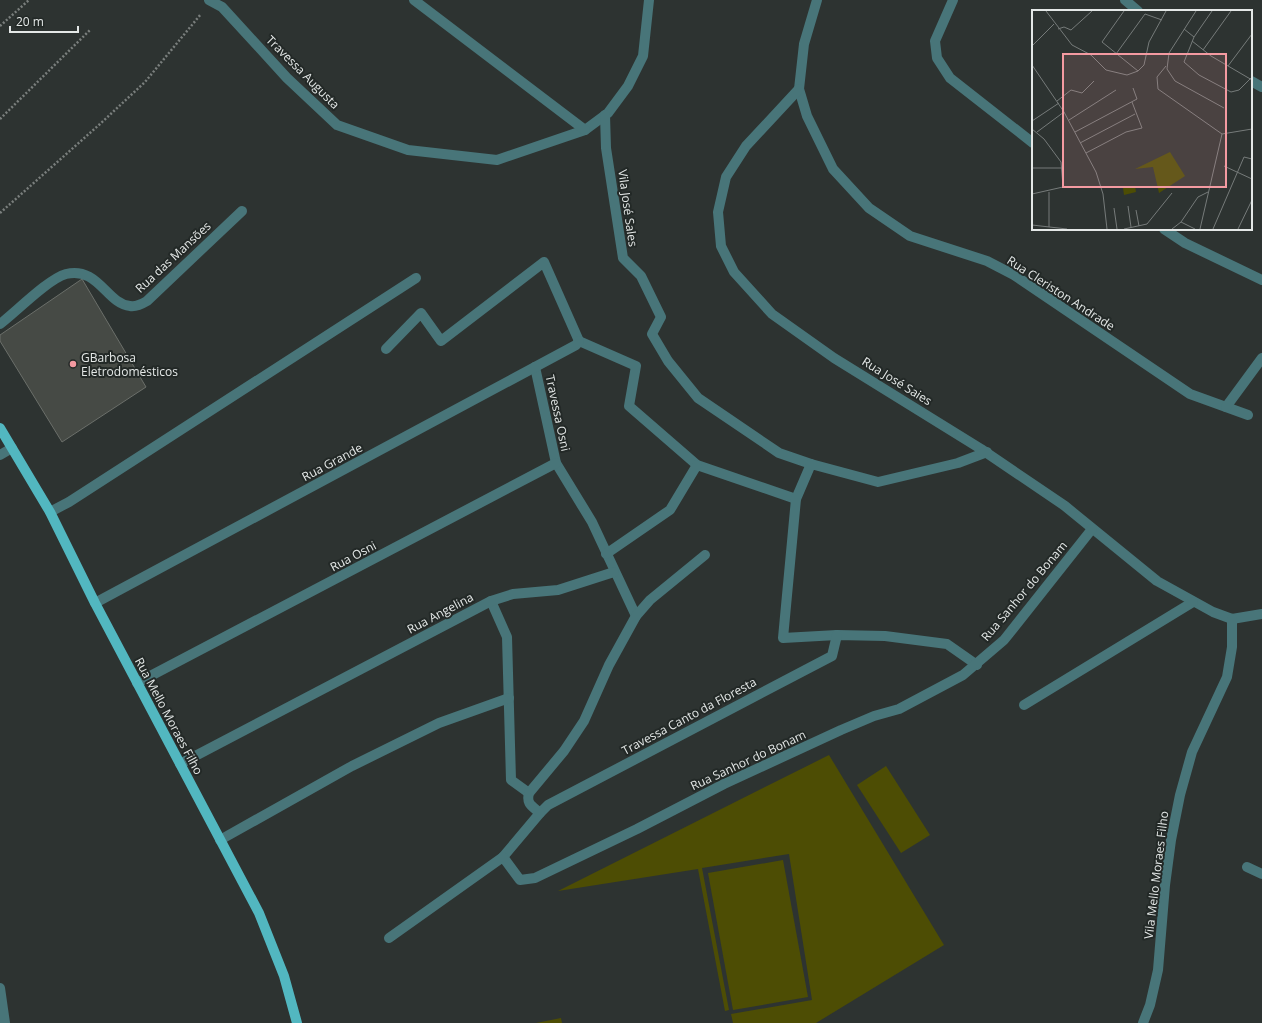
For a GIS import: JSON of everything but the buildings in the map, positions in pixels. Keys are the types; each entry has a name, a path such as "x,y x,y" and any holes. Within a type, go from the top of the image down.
{"main road":[{"name":"Rua Mello Moraes Filho","path":"0,428 50,512 95,603 258,913 284,976 297,1023"}],"street":[{"path":"414,0 585,130"},
{"name":"Travessa Augusta","path":"210,1 222,8 286,78 337,125 408,150 497,160 585,130 605,115 628,86 643,56 649,0"},
{"name":"Rua Cleriston Andrade","path":"818,0 804,44 800,89 807,116 833,169 869,208 910,236 987,262 1014,275 1190,394 1248,415"},
{"path":"953,0 935,41 936,58 950,78 1032,142"},
{"path":"1125,0 1137,10"},
{"path":"1252,82 1262,87"},
{"name":"Rua José Saies","path":"800,89 746,146 726,177 718,212 721,246 734,272 772,314 834,358 987,452 1065,506 1157,581 1212,612 1232,619"},
{"name":"Vila José Sales","path":"605,115 606,148 623,258 641,276 661,317 652,334 668,361 698,398 779,453 811,464"},
{"name":"Rua das Mansões","path":"0,324 51,282 66,274 78,274 90,277 120,303 129,306 137,306 147,301 242,211"},
{"path":"1166,230 1185,243 1262,280"},
{"path":"386,349 421,313 441,341 544,262 579,341 636,366 629,406 697,465 796,499"},
{"path":"50,512 69,502 416,278"},
{"name":"Rua Grande","path":"95,603 576,345 579,341"},
{"path":"1226,407 1262,358"},
{"name":"Travessa Osni","path":"535,367 556,463"},
{"path":"0,455 12,448"},
{"path":"977,665 947,644 885,636 837,635 783,638 796,499 811,464 878,482 958,463 987,452"},
{"path":"556,463 592,522 614,572 636,616"},
{"name":"Rua Osni","path":"137,683 556,463"},
{"path":"606,554 670,510 697,465"},
{"name":"Rua Sanhor do Bonam","path":"503,856 520,880 535,878 637,829 724,784 841,730 874,716 899,708 963,676 1004,640 1092,529"},
{"path":"540,813 529,804 529,793 564,751 584,720 609,665 636,616 650,600 705,555"},
{"name":"Rua Angelina","path":"180,764 491,602 513,594 558,590 614,572"},
{"path":"491,602 507,637 511,780 529,793"},
{"path":"1024,705 1193,602"},
{"path":"1232,619 1262,614"},
{"name":"Vila Mello Moraes Filho","path":"1143,1023 1150,1005 1158,970 1168,863 1180,795 1192,752 1227,677 1232,647 1232,619"},
{"name":"Travessa Canto da Floresta","path":"503,856 548,805 832,656 837,635"},
{"path":"220,840 352,766 439,723 509,698"},
{"path":"389,938 503,856"},
{"path":"1247,867 1262,874"},
{"path":"0,988 5,1023"}],"path":[{"path":"0,26 29,0"},
{"path":"0,213 145,82 210,1"},
{"path":"0,119 90,30"}],"shaded area":[{"path":"829,755 944,945 816,1023 733,1023 731,1014 812,1000 789,854 702,868 729,1010 725,1011 698,869 558,891"},
{"path":"886,766 930,835 901,853 857,785"},
{"path":"783,860 808,997 733,1010 708,873"},
{"path":"561,1018 562,1023 536,1023"}],"place":[{"name":"GBarbosa Eletrodomésticos","path":"73,364"}]}
